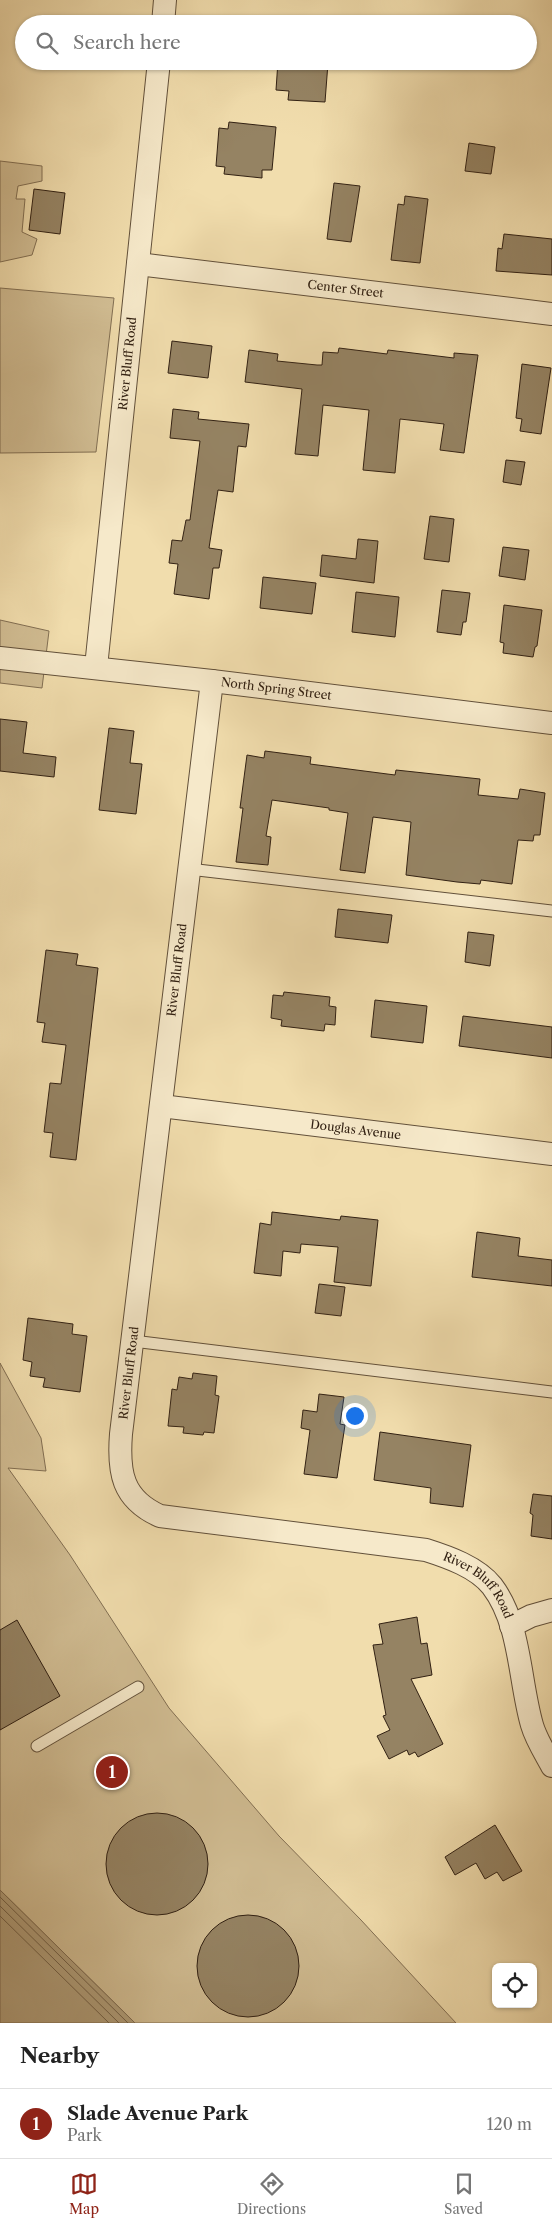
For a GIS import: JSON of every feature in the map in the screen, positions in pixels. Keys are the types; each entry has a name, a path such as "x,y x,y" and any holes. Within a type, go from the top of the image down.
{"street":[{"path":"164,15 165,0"},
{"name":"River Bluff Road","path":"96,667 158,70"},
{"name":"Center Street","path":"138,264 552,314"},
{"name":"North Spring Street","path":"0,658 212,680 552,723"},
{"name":"River Bluff Road","path":"212,680 121,1434 120,1469 128,1489 144,1507 160,1516 434,1552 458,1561 491,1585 500,1599 511,1626 532,1726 552,1766"},
{"name":"Douglas Avenue","path":"160,1106 552,1154"},
{"path":"511,1626 530,1616 552,1610"}],"lane":[{"path":"189,869 552,911"},
{"path":"133,1341 552,1392"},
{"path":"36,1746 138,1687"}],"shaded area":[{"path":"0,161 42,166 42,181 18,186 16,199 25,199 22,232 37,239 32,255 0,262"},
{"path":"0,288 114,298 96,452 0,453"},
{"path":"0,620 49,631 42,688 0,683"},
{"path":"0,1363 41,1438 46,1471 8,1468 70,1555 169,1708 279,1836 361,1920 456,2023 135,2023 0,1890"}],"water":[{"path":"0,1890 135,2023 0,2023"}],"building":[{"path":"277,70 327,70 325,102 288,100 289,91 276,90"},
{"path":"229,122 276,127 272,170 262,170 262,178 224,174 225,167 216,166 219,128 228,129"},
{"path":"469,143 495,147 491,174 465,171"},
{"path":"334,183 360,186 351,242 327,239"},
{"path":"34,189 65,193 60,234 29,230"},
{"path":"405,196 428,199 420,263 391,260 398,204 404,205"},
{"path":"504,234 552,239 552,275 496,271 498,248 502,249"},
{"path":"172,341 212,346 208,378 168,373"},
{"path":"339,348 387,354 388,350 454,358 454,353 478,355 464,453 440,450 444,424 400,419 395,473 363,470 369,410 323,405 318,456 295,454 302,389 245,382 249,350 278,354 277,361 322,365 323,352 338,353"},
{"path":"522,364 551,368 541,434 520,431 522,419 516,418"},
{"path":"173,409 199,412 198,419 249,424 246,447 238,446 233,492 218,490 209,548 222,550 219,568 213,568 209,599 174,594 178,564 169,563 172,540 182,541 186,520 190,520 200,441 170,438"},
{"path":"506,460 525,462 521,485 503,482"},
{"path":"430,516 454,519 449,562 424,559"},
{"path":"358,539 378,541 374,583 320,576 322,555 356,559"},
{"path":"503,547 529,550 525,580 499,576"},
{"path":"263,577 316,583 312,614 260,608"},
{"path":"442,590 470,593 466,622 463,622 461,635 437,632"},
{"path":"356,592 399,597 395,637 352,632"},
{"path":"504,605 542,610 537,646 535,647 533,657 503,653 504,643 500,642"},
{"path":"0,719 27,722 23,753 56,757 54,777 0,771"},
{"path":"109,728 134,731 130,763 142,764 136,814 99,810"},
{"path":"265,751 311,757 310,764 395,775 396,770 480,779 478,795 518,799 520,789 545,793 540,835 534,835 533,841 518,840 512,884 481,880 480,884 457,882 406,875 411,822 373,817 365,873 340,870 348,813 329,810 329,808 272,800 266,836 271,837 268,865 236,862 243,808 240,808 247,755 264,758"},
{"path":"338,909 392,915 388,943 335,937"},
{"path":"468,932 494,935 490,966 465,962"},
{"path":"46,950 78,954 76,965 98,968 76,1160 50,1157 53,1133 44,1132 50,1083 61,1084 66,1045 42,1042 45,1023 37,1022"},
{"path":"284,992 330,997 329,1006 336,1007 335,1025 325,1024 324,1031 281,1026 282,1020 271,1018 273,995 283,996"},
{"path":"375,1000 427,1006 423,1043 371,1037"},
{"path":"463,1016 552,1027 552,1058 459,1046"},
{"path":"272,1212 340,1220 341,1216 378,1220 371,1286 334,1282 338,1247 301,1244 300,1253 283,1251 281,1276 254,1273 260,1223 271,1225"},
{"path":"477,1232 520,1238 518,1256 552,1260 552,1286 472,1277"},
{"path":"319,1284 345,1287 341,1316 315,1313"},
{"path":"28,1318 73,1324 72,1334 87,1336 80,1392 43,1387 45,1378 30,1376 32,1362 23,1360"},
{"path":"193,1373 217,1376 215,1395 219,1396 214,1433 204,1432 203,1435 183,1433 184,1427 168,1426 172,1389 177,1390 179,1377 192,1379"},
{"path":"319,1394 344,1397 340,1424 345,1425 337,1478 304,1474 310,1430 301,1428 303,1410 317,1412"},
{"path":"380,1432 471,1445 463,1507 430,1503 431,1488 374,1480"},
{"path":"533,1494 552,1496 552,1539 531,1536 533,1515 530,1513"},
{"path":"417,1617 421,1644 427,1643 432,1675 411,1679 443,1744 418,1757 415,1752 409,1755 407,1750 389,1759 377,1736 390,1730 383,1716 386,1715 373,1645 383,1644 379,1624"},
{"path":"17,1620 60,1696 0,1730 0,1630"},
{"path":"157,1813 176,1817 193,1828 204,1845 208,1864 204,1883 193,1900 176,1911 157,1915 138,1911 121,1900 110,1883 106,1864 110,1845 121,1828 138,1817"},
{"path":"495,1825 522,1871 503,1881 497,1872 485,1879 476,1863 455,1875 445,1857"},
{"path":"248,1915 268,1919 284,1930 295,1946 299,1966 295,1986 284,2002 268,2013 248,2017 228,2013 212,2002 201,1986 197,1966 201,1946 212,1930 228,1919"}],"place":[{"name":"Slade Avenue Park","path":"112,1772"}]}
